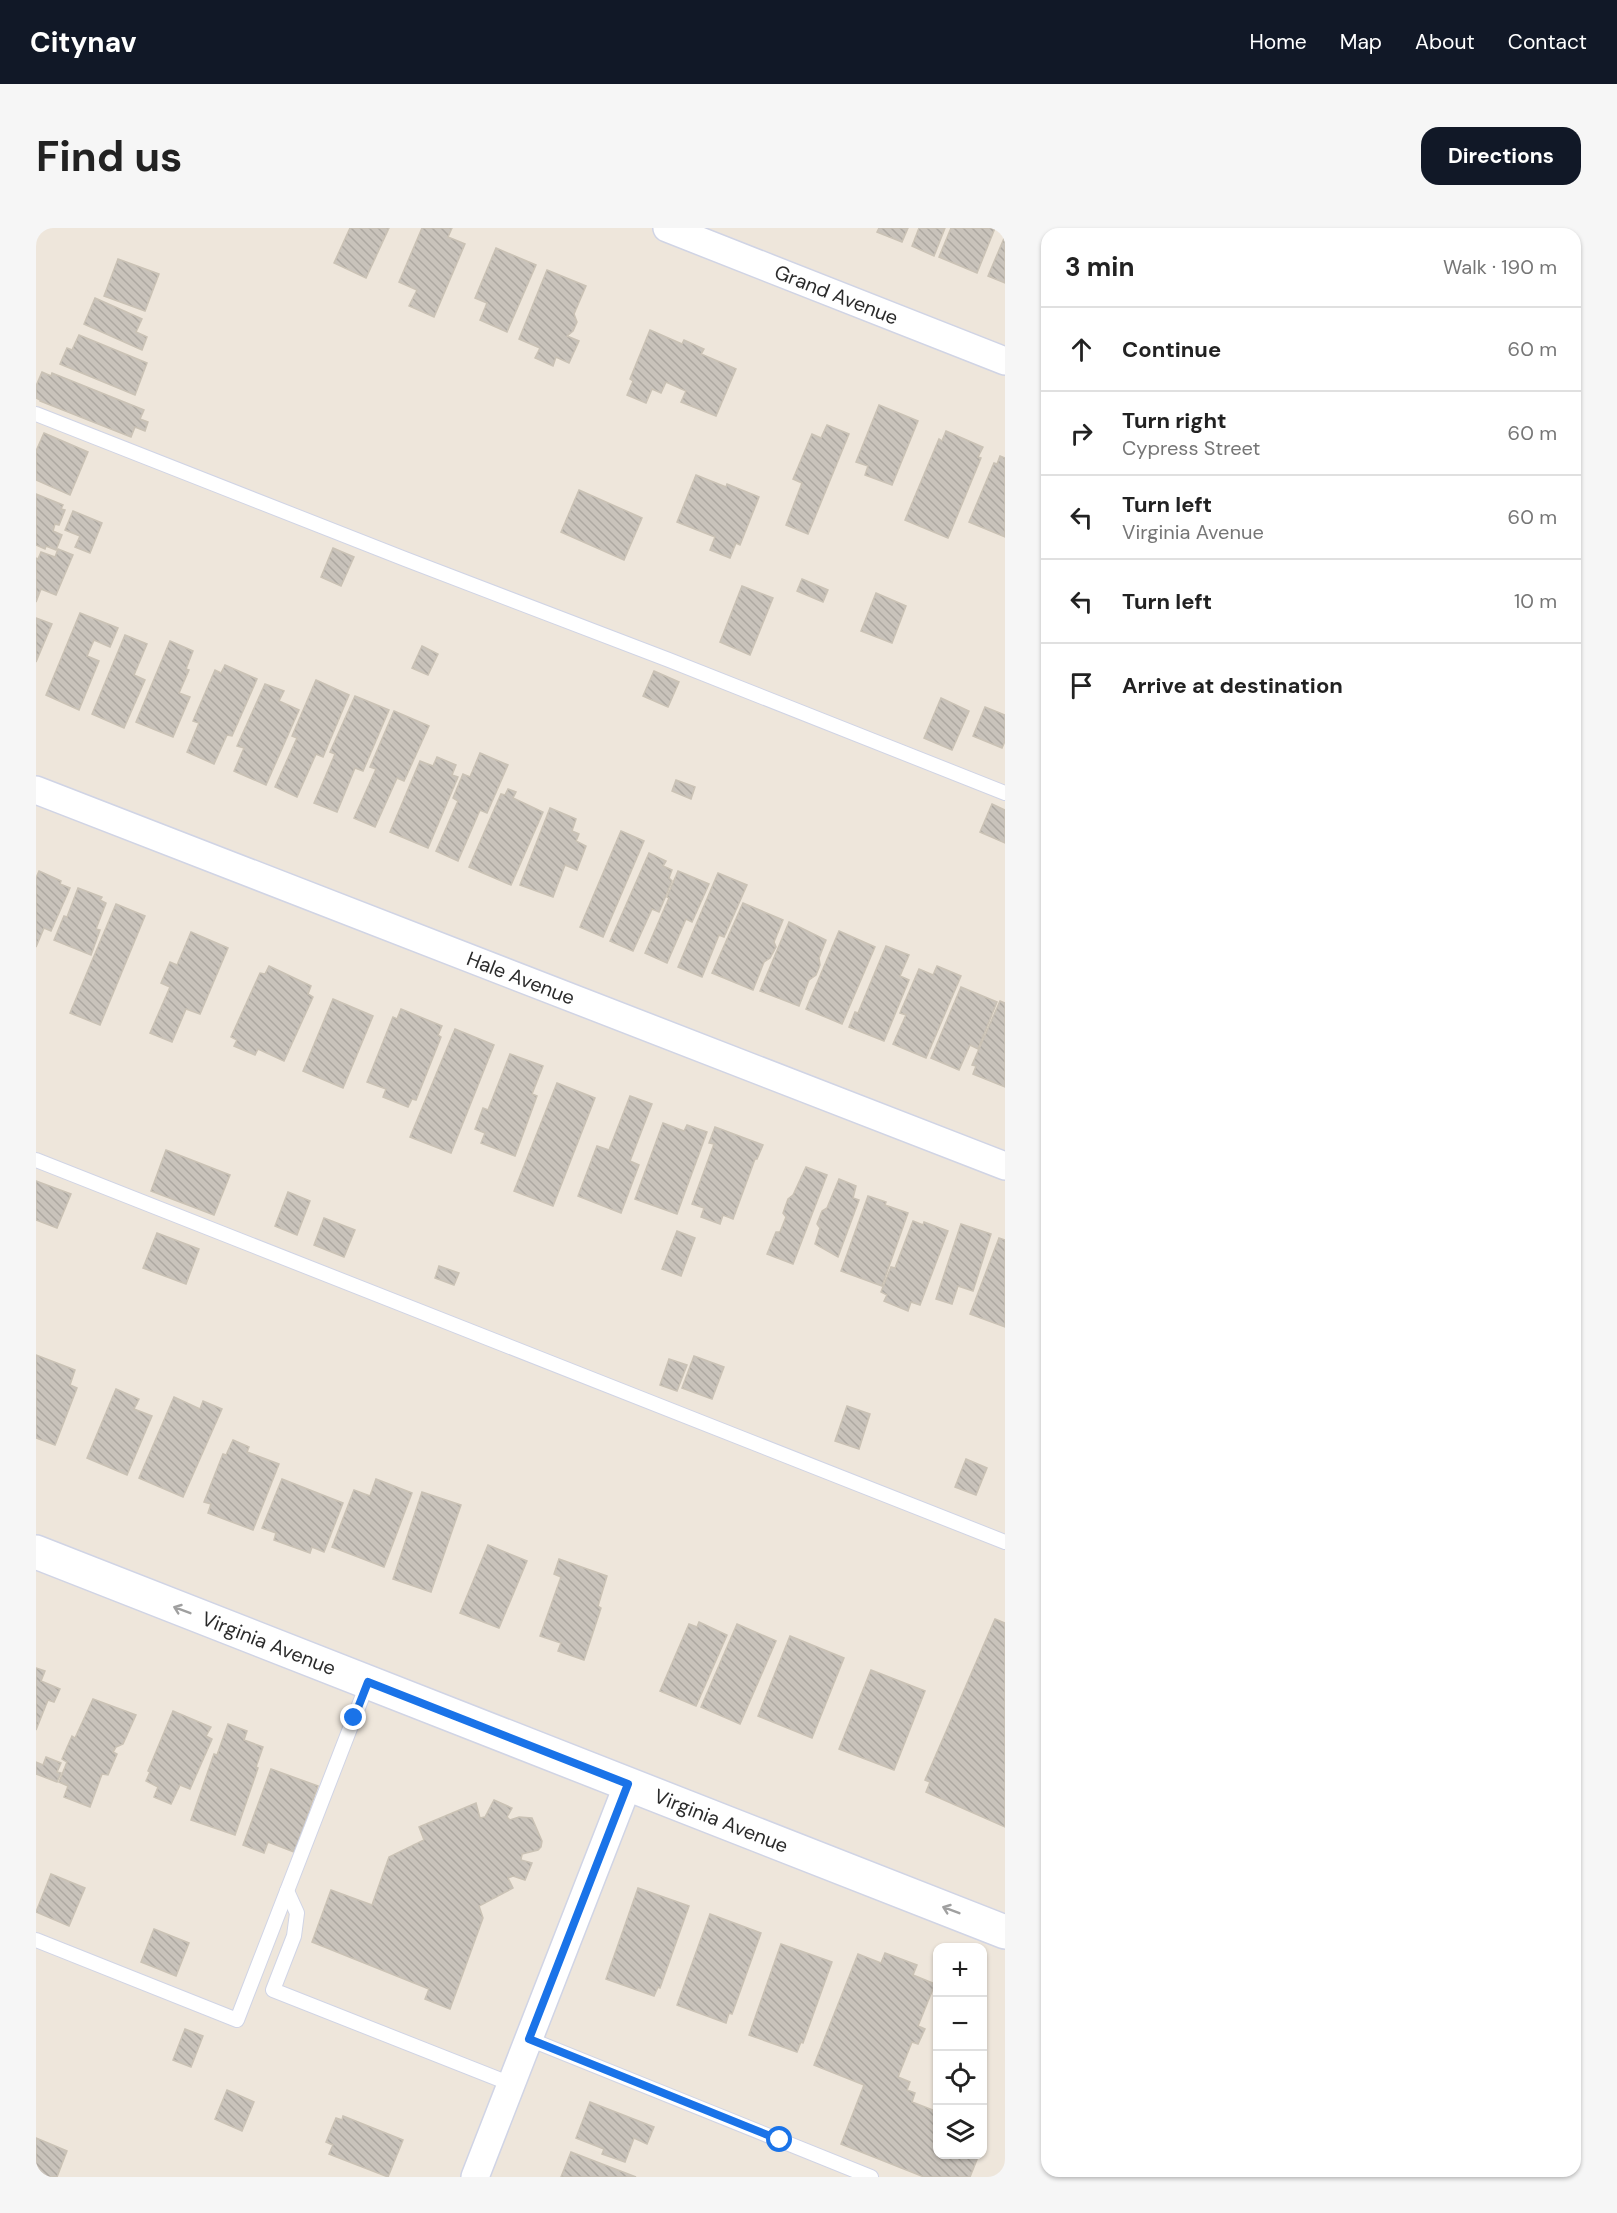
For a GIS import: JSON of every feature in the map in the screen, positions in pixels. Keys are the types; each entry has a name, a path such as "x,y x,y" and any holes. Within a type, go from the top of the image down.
{"main road":[{"name":"Virginia Avenue","path":"36,1552 1005,1932"}],"street":[{"name":"Grand Avenue","path":"667,228 1005,361"},
{"name":"Hale Avenue","path":"36,790 1005,1166"},
{"path":"475,2177 628,1784"}],"lane":[{"path":"36,414 669,660 1005,794"},
{"path":"36,1160 1005,1542"},
{"path":"36,1940 237,2020 368,1682"},
{"path":"287,1891 297,1913 294,1935 273,1990 511,2084"},
{"path":"529,2039 871,2177"}],"building":[{"path":"350,228 389,228 366,278 334,263"},
{"path":"422,228 452,228 448,237 465,244 434,317 409,306 417,290 399,282"},
{"path":"879,228 908,228 902,242 877,232"},
{"path":"919,228 945,228 934,256 912,246"},
{"path":"951,228 995,228 977,273 939,257"},
{"path":"1005,236 1005,283 988,276"},
{"path":"496,248 536,265 507,332 480,320 487,303 475,298"},
{"path":"118,259 159,274 145,311 104,296"},
{"path":"547,270 586,286 574,314 577,322 573,331 567,336 579,341 569,363 556,357 553,366 535,358 540,348 519,339"},
{"path":"95,298 142,319 136,332 147,337 142,350 84,324"},
{"path":"650,330 682,344 684,340 704,349 701,354 736,369 716,416 681,402 686,391 666,382 661,393 652,389 646,403 627,395 633,381 630,379"},
{"path":"79,335 147,363 135,395 60,364 67,348 72,350"},
{"path":"42,372 51,376 52,373 144,410 140,419 148,422 145,431 135,427 131,437 40,401 36,398 36,386"},
{"path":"879,405 918,421 892,485 865,475 868,466 856,462"},
{"path":"827,425 849,434 808,534 786,525 802,483 793,479 812,434 821,438"},
{"path":"946,431 983,447 978,457 981,458 948,538 905,520 939,439 942,441"},
{"path":"44,433 88,452 70,495 36,480 36,451"},
{"path":"1000,456 1005,458 1005,537 969,522 994,463 997,464"},
{"path":"696,475 759,497 740,545 736,543 730,558 710,550 715,537 677,522"},
{"path":"579,490 642,518 624,560 561,532"},
{"path":"36,494 63,505 61,509 65,510 59,525 55,524 53,531 62,535 56,550 36,545"},
{"path":"73,511 102,523 90,553 75,547 80,536 65,530"},
{"path":"333,548 354,557 341,586 321,577"},
{"path":"58,549 73,555 56,595 41,589 36,602 36,558 38,559 41,552 55,557"},
{"path":"802,579 828,590 823,602 797,591"},
{"path":"742,586 773,598 750,655 720,642"},
{"path":"876,593 906,606 892,643 861,631"},
{"path":"80,613 118,628 110,647 94,640 87,656 99,661 79,710 46,695"},
{"path":"36,618 52,624 36,662"},
{"path":"125,635 147,644 134,675 145,680 124,728 92,714"},
{"path":"170,641 193,651 186,669 189,670 179,693 190,697 173,737 136,722"},
{"path":"422,646 438,654 428,675 412,668"},
{"path":"225,665 257,679 232,736 227,735 214,764 187,752 199,723 193,721 215,670 221,673"},
{"path":"654,671 679,682 668,707 643,696"},
{"path":"316,680 349,695 323,757 316,754 297,797 275,787 297,738 292,736"},
{"path":"265,684 284,691 279,701 299,710 266,785 234,771 244,748 237,746"},
{"path":"355,696 389,710 363,771 355,768 337,812 314,803 335,754 330,752"},
{"path":"941,698 969,711 952,750 924,738"},
{"path":"985,707 1005,715 1005,741 1002,748 973,736"},
{"path":"394,711 429,726 404,781 397,778 375,827 354,818 376,769 370,767"},
{"path":"480,753 508,765 487,813 480,810 458,861 436,851 458,801 453,798 463,774 470,777"},
{"path":"437,757 456,765 452,775 458,777 428,848 390,832 420,761 433,766"},
{"path":"676,780 695,787 691,799 672,791"},
{"path":"508,789 516,792 513,798 543,812 511,885 469,867 501,794 505,795"},
{"path":"992,804 1005,810 1005,843 980,832"},
{"path":"550,808 576,819 572,831 579,834 576,841 586,846 577,870 565,865 553,897 520,885"},
{"path":"621,831 644,841 603,937 580,927"},
{"path":"649,853 666,861 663,866 672,870 669,878 672,881 659,912 652,909 633,951 610,941"},
{"path":"39,871 61,881 60,884 70,888 51,931 44,928 36,947 36,878"},
{"path":"678,871 709,884 692,922 686,919 667,963 645,953"},
{"path":"718,873 747,885 724,937 719,935 702,977 678,967"},
{"path":"78,888 102,897 100,900 106,903 96,929 100,930 91,955 54,940 64,916 67,917"},
{"path":"743,903 783,920 774,942 776,947 770,958 764,962 753,990 712,973"},
{"path":"116,904 145,916 100,1025 70,1013"},
{"path":"789,922 826,940 816,975 809,980 799,1006 760,991"},
{"path":"839,931 875,947 842,1024 806,1009"},
{"path":"191,932 228,948 200,1014 186,1009 172,1042 150,1033 170,987 161,983 170,962 177,965"},
{"path":"886,946 909,955 900,976 909,980 884,1041 849,1027 855,1012 858,1013"},
{"path":"269,966 311,986 308,994 313,997 284,1061 258,1049 255,1055 234,1046 237,1040 231,1037 260,973 265,974"},
{"path":"937,966 961,976 926,1058 893,1044 906,1015 900,1013 919,969 933,975"},
{"path":"961,987 997,1002 978,1049 970,1045 959,1070 931,1058"},
{"path":"333,999 373,1016 343,1088 303,1071"},
{"path":"1000,1001 1005,1003 1005,1087 973,1074 976,1066 972,1065"},
{"path":"401,1009 442,1026 438,1035 441,1037 416,1100 412,1099 408,1107 383,1097 386,1089 367,1082 393,1017 397,1019"},
{"path":"455,1029 494,1045 451,1153 410,1137"},
{"path":"510,1054 543,1066 532,1094 537,1096 515,1156 481,1143 485,1133 475,1129 483,1108 488,1110"},
{"path":"557,1083 595,1098 553,1206 514,1191"},
{"path":"630,1096 652,1104 630,1161 639,1165 621,1213 578,1196 597,1146 609,1150"},
{"path":"663,1123 684,1131 687,1125 707,1132 677,1214 635,1199"},
{"path":"715,1127 763,1145 755,1159 733,1219 723,1215 720,1224 701,1217 704,1208 692,1204 714,1144 709,1143"},
{"path":"166,1150 230,1175 214,1215 151,1191"},
{"path":"806,1167 827,1175 793,1264 767,1254 776,1232 780,1232 786,1217 783,1213 788,1199 793,1195"},
{"path":"839,1179 856,1186 853,1198 859,1200 838,1257 815,1244 820,1228 817,1224 822,1211 827,1208"},
{"path":"36,1181 71,1194 57,1228 36,1220"},
{"path":"288,1192 310,1201 297,1235 275,1226"},
{"path":"868,1196 908,1213 882,1286 841,1271"},
{"path":"324,1218 355,1230 344,1257 314,1245"},
{"path":"913,1221 923,1225 924,1222 948,1231 920,1305 911,1302 908,1311 884,1301 887,1295 881,1292 891,1267 895,1268"},
{"path":"961,1224 991,1234 973,1291 958,1286 952,1304 936,1299"},
{"path":"677,1231 695,1238 681,1276 662,1269"},
{"path":"157,1233 199,1249 186,1284 143,1268"},
{"path":"999,1238 1005,1240 1005,1327 970,1314"},
{"path":"439,1266 459,1273 454,1285 435,1278"},
{"path":"36,1355 75,1370 70,1385 77,1388 55,1445 36,1438"},
{"path":"694,1356 724,1367 712,1399 682,1388"},
{"path":"669,1359 687,1365 677,1391 660,1385"},
{"path":"116,1389 139,1399 134,1409 152,1416 127,1475 87,1458"},
{"path":"174,1397 200,1409 203,1401 222,1409 183,1497 139,1478"},
{"path":"847,1406 870,1414 859,1449 835,1441"},
{"path":"233,1440 249,1447 247,1452 279,1464 253,1530 208,1513 211,1504 204,1502 223,1454 226,1455"},
{"path":"966,1459 987,1468 976,1495 955,1487"},
{"path":"282,1479 343,1503 324,1552 312,1547 310,1553 274,1540 276,1533 262,1528"},
{"path":"376,1479 412,1493 384,1567 332,1547 354,1490 370,1496"},
{"path":"422,1492 461,1505 431,1592 393,1579"},
{"path":"488,1545 527,1561 499,1628 460,1613"},
{"path":"559,1559 607,1576 598,1606 601,1608 584,1660 558,1651 561,1643 540,1636 561,1577 554,1574"},
{"path":"995,1619 1005,1623 1005,1827 926,1792 930,1782 925,1780"},
{"path":"699,1622 727,1635 696,1706 660,1691 689,1624 697,1627"},
{"path":"737,1624 776,1641 740,1724 701,1707"},
{"path":"790,1636 844,1658 812,1738 758,1716"},
{"path":"36,1668 45,1671 41,1681 60,1689 54,1702 48,1700 36,1730"},
{"path":"871,1670 925,1691 894,1770 839,1749"},
{"path":"93,1699 136,1715 123,1744 116,1747 113,1752 117,1754 108,1775 102,1774 90,1807 64,1797 68,1786 59,1782 67,1762 62,1759 72,1736 75,1738"},
{"path":"173,1711 211,1727 206,1736 212,1739 190,1789 180,1785 171,1804 154,1797 158,1787 146,1781"},
{"path":"228,1724 247,1731 244,1740 263,1747 235,1835 191,1820 214,1754 217,1755"},
{"path":"46,1757 61,1763 57,1772 61,1773 57,1782 36,1774 36,1762 43,1765"},
{"path":"271,1769 318,1786 294,1852 268,1842 264,1853 243,1845"},
{"path":"494,1800 512,1808 507,1817 510,1820 519,1817 532,1818 542,1841 541,1847 522,1854 521,1860 532,1863 525,1880 513,1876 508,1878 513,1888 479,1906 483,1918 450,2009 425,1999 429,1989 312,1942 331,1890 372,1905 389,1857 424,1840 419,1827 476,1803 480,1818 485,1817"},
{"path":"51,1874 85,1888 69,1926 36,1912"},
{"path":"638,1888 689,1906 660,1988 658,1987 654,1996 606,1979"},
{"path":"710,1914 761,1933 732,2014 729,2013 726,2023 677,2005"},
{"path":"154,1929 189,1943 176,1976 141,1962"},
{"path":"781,1944 832,1962 803,2043 801,2042 797,2052 749,2035"},
{"path":"885,1953 917,1965 913,1975 933,1983 933,1989 918,2026 925,2029 918,2044 912,2042 898,2077 910,2082 907,2090 915,2093 912,2102 933,2110 933,2159 977,2159 970,2177 924,2177 841,2144 864,2085 814,2065 858,1954 881,1963"},
{"path":"185,2029 203,2036 191,2067 173,2060"},
{"path":"227,2090 254,2102 242,2131 215,2119"},
{"path":"590,2102 654,2127 647,2144 634,2138 625,2162 602,2154 604,2149 576,2138"},
{"path":"343,2116 403,2140 388,2177 329,2154 333,2145 326,2142 336,2118 342,2120"},
{"path":"36,2138 67,2151 57,2177 36,2177"},
{"path":"571,2152 636,2177 561,2177"}],"route":[{"path":"354,1718 368,1682 628,1784 529,2039 780,2140"}]}
